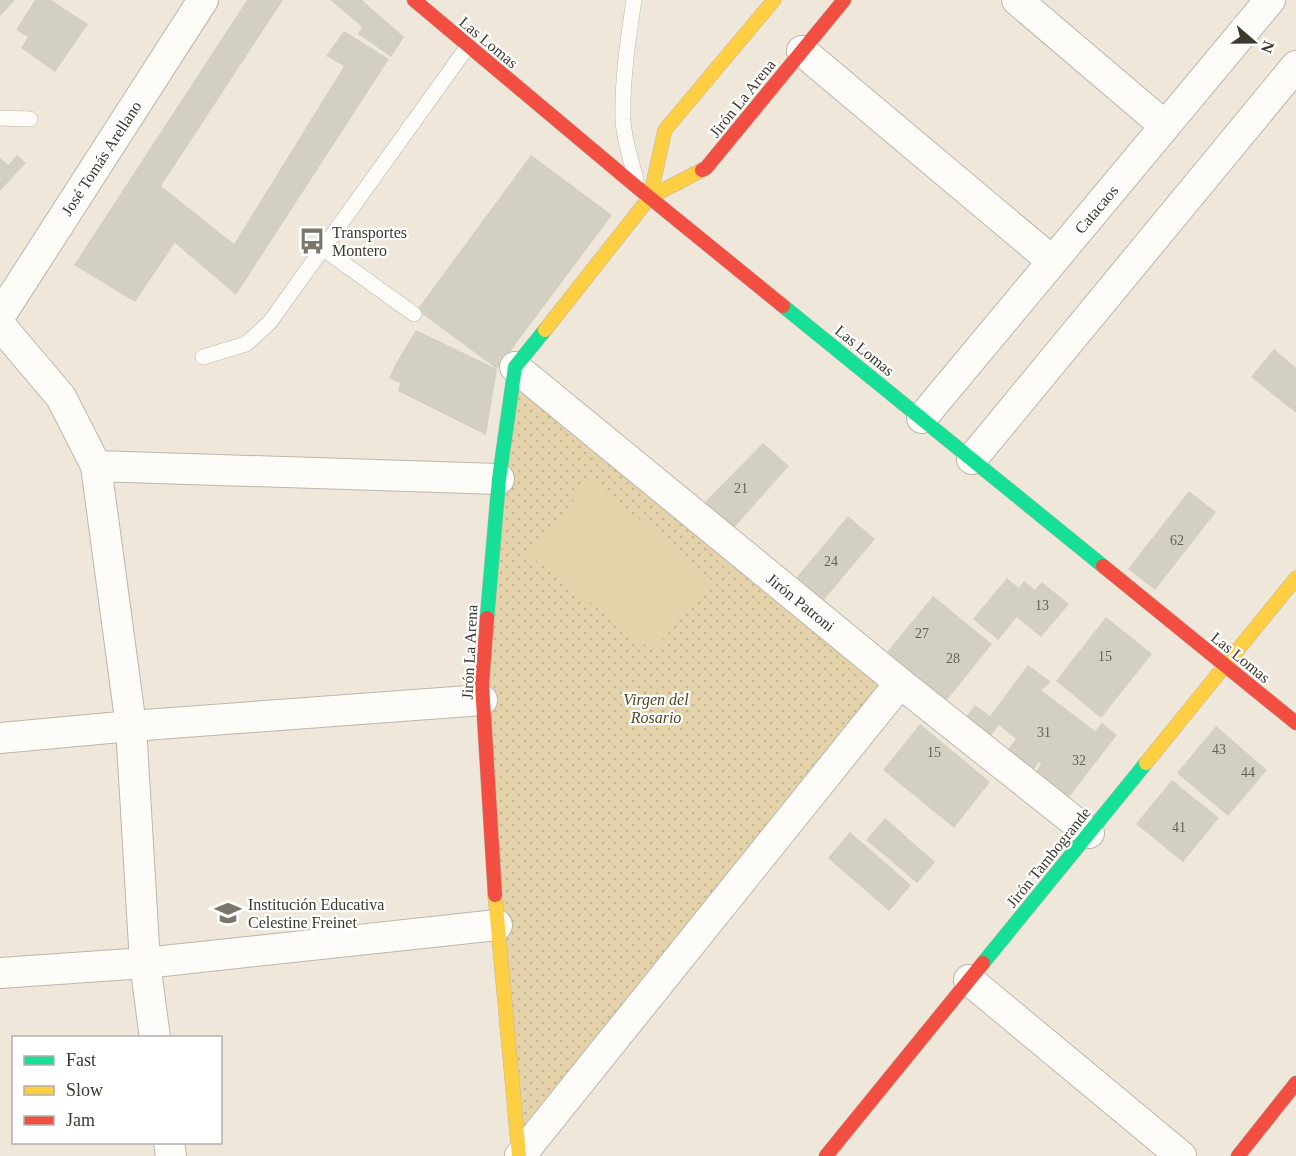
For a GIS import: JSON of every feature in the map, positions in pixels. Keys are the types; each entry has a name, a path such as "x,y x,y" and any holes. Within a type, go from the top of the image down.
{"street":[{"name":"José Tomás Arellano","path":"0,316 203,0"},
{"name":"Las Lomas","path":"414,0 644,192 1296,723"},
{"name":"Jirón La Arena","path":"520,1156 497,925 482,700 499,479 515,367 644,192 665,130 774,0"},
{"name":"Jirón La Arena","path":"644,192 706,168 843,0"},
{"path":"1017,0 1165,126"},
{"name":"Catacaos","path":"922,418 1270,0"},
{"path":"802,51 1052,261"},
{"path":"972,459 1296,66"},
{"path":"0,325 61,397 96,466 131,726 145,963 155,1036"},
{"name":"Jirón Patroni","path":"515,367 900,683 1089,833"},
{"path":"96,466 499,479"},
{"name":"Jirón Tambogrande","path":"826,1156 1296,578"},
{"path":"520,1156 900,683"},
{"path":"0,738 482,700"},
{"path":"0,973 145,963 497,925"},
{"path":"969,980 1180,1156"},
{"path":"1238,1156 1296,1083"}],"lane":[{"path":"634,0 626,59 623,120 625,134 644,192"},
{"path":"203,357 246,344 270,322 468,46"},
{"path":"0,118 30,119"},
{"path":"322,248 414,314"}],"green space":[{"name":"Virgen del Rosario","path":"515,367 900,683 520,1156 482,700"},
{"path":"591,479 713,581 653,651 529,555"}],"building":[{"path":"0,0 15,0 0,16"},
{"path":"35,0 51,0 88,24 55,72 21,48 28,37 16,30"},
{"path":"247,0 283,0 161,186 234,244 344,66 326,56 344,31 389,59 236,295 175,243 135,302 74,265"},
{"path":"330,0 362,0 404,37 391,57 358,34 362,27"},
{"path":"17,155 26,163 0,191 0,157 8,165"},
{"path":"531,155 612,215 497,369 417,310"},
{"path":"416,330 497,369 486,435 398,391 400,383 389,378"},
{"path":"1274,349 1296,368 1296,413 1251,377"},
{"path":"763,443 789,466 732,530 702,505"},
{"path":"1189,491 1216,512 1155,590 1128,569"},
{"path":"848,516 875,539 823,601 796,578"},
{"path":"1007,578 1019,588 1024,581 1035,590 1042,582 1069,604 1041,637 1017,617 998,640 973,619"},
{"path":"933,596 992,644 943,705 884,656"},
{"path":"1106,617 1152,654 1101,718 1056,681"},
{"path":"1028,665 1051,682 1041,690 1095,731 1102,723 1117,735 1066,801 1033,775 1041,764 1039,762 1031,773 1005,753 1016,739 999,725 985,743 961,724 975,705 990,716"},
{"path":"920,724 990,782 954,828 883,770"},
{"path":"1216,726 1267,770 1228,816 1177,773"},
{"path":"1172,780 1219,818 1183,862 1136,824"},
{"path":"885,818 935,862 917,883 866,840"},
{"path":"850,832 911,885 889,911 828,858"}],"traffic: fast":[{"path":"783,306 1103,566"},
{"path":"487,618 499,479 515,367 545,330"},
{"path":"983,963 1146,763"}],"traffic: slow":[{"path":"650,197 665,130 774,0"},
{"path":"545,330 650,197 702,170"},
{"path":"1146,763 1296,578"},
{"path":"495,895 519,1156"}],"traffic: jam":[{"path":"414,0 783,306"},
{"path":"702,170 844,0"},
{"path":"1103,566 1296,723"},
{"path":"487,618 482,684 495,895"},
{"path":"826,1156 983,963"},
{"path":"1238,1156 1296,1083"}],"place":[{"name":"Transportes Montero","path":"312,241"},
{"name":"Institución Educativa Celestine Freinet","path":"228,913"}]}
